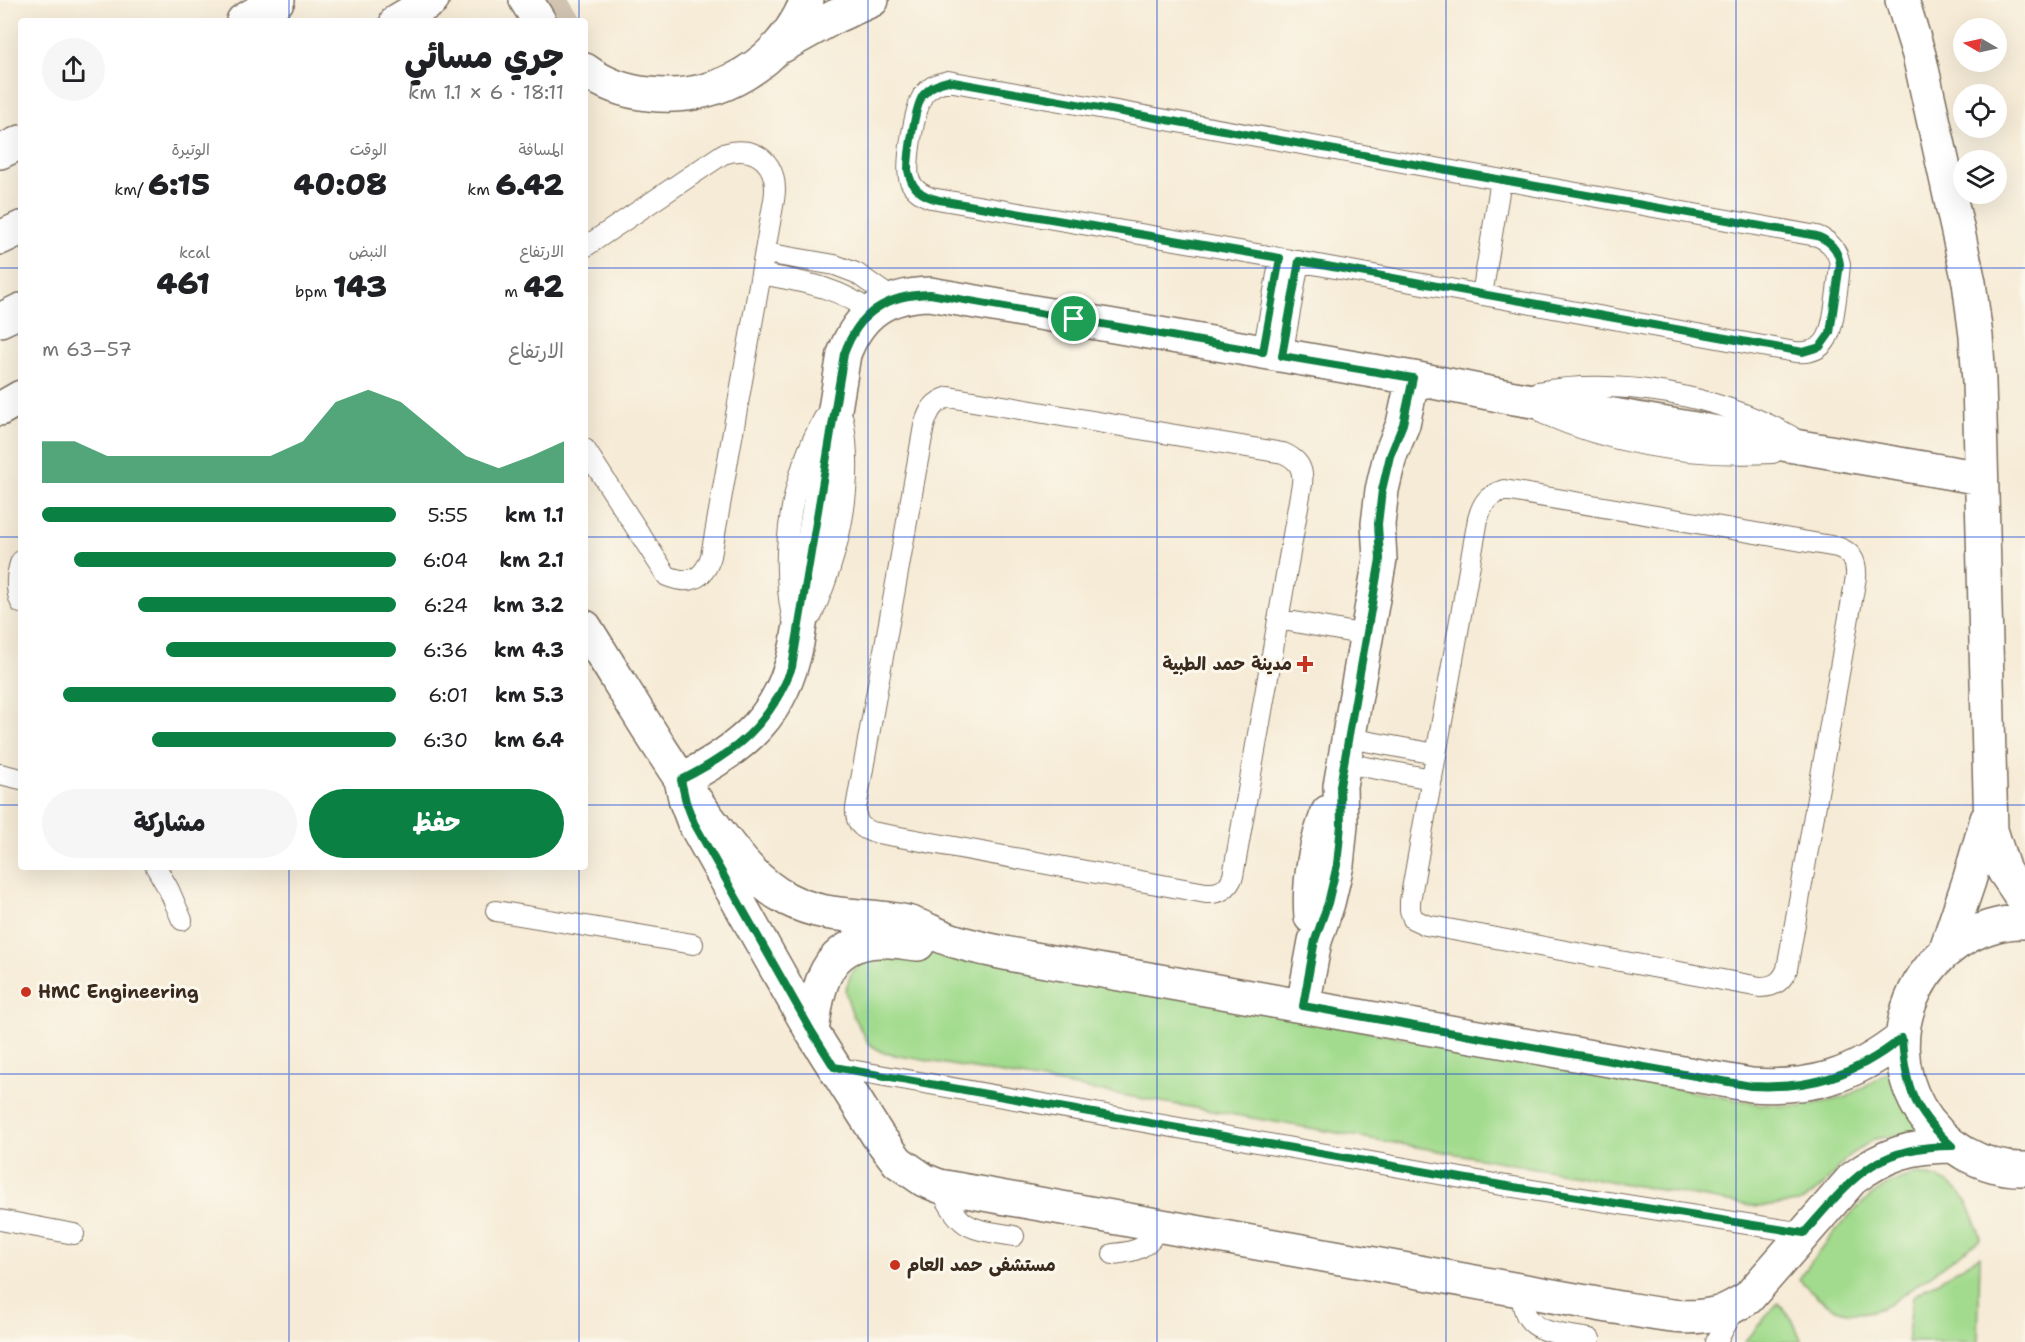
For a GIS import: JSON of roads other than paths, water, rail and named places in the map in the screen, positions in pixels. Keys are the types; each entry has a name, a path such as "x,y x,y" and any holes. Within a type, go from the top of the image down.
{"street":[{"path":"248,18 278,0"},
{"path":"402,18 432,0"},
{"path":"526,0 537,18"},
{"path":"588,75 614,87 663,96 687,95 712,90 756,67 775,50 790,33 807,0"},
{"path":"775,50 836,16 872,0"},
{"path":"1902,0 1919,55 1969,282 1979,382 1989,808 1996,851 2004,871 2025,902"},
{"path":"0,152 18,143"},
{"path":"0,238 18,229"},
{"path":"681,780 719,760 738,746 771,710 783,689 792,667 797,643 844,354 850,338 882,305 911,295 930,294 1981,478"},
{"path":"0,320 18,311"},
{"path":"1303,1006 1315,940 1328,903 1337,865 1344,762 1380,559 1394,528 1403,494 1406,459 1403,424 1413,378"},
{"path":"0,409 18,400"},
{"path":"588,632 681,780 745,866 768,887 786,899 826,913 908,922 956,942 1029,958 1751,1086 1778,1087 1832,1078 1881,1055 1902,1038"},
{"path":"681,780 694,823 834,1067 892,1156 911,1172 939,1186 1614,1307 1696,1317 1732,1308 1748,1298 1852,1179 1869,1166 1888,1155 1909,1149 1952,1146"},
{"path":"1945,952 1969,881 1989,808"},
{"path":"2025,922 1991,926 1966,936 1945,952 1928,969 1915,990 1906,1014 1902,1038 1903,1063 1908,1087 1919,1109 1934,1129 1952,1146 1973,1158 1997,1166 2025,1169"},
{"path":"812,1032 821,980 828,967 850,948 878,941 923,944 956,942"}],"lane":[{"path":"948,81 1501,180 1817,236 1826,240 1839,255 1840,264 1832,325 1826,341 1820,347 1803,352 931,198 922,195 915,188 909,180 908,170 918,104 923,95 938,83 948,81"},
{"path":"588,244 723,154 735,150 747,151 759,156 768,164 774,175 776,187 711,556 708,567 700,576 689,580 678,580 667,576 588,454"},
{"path":"1482,295 1501,180"},
{"path":"765,253 835,265 856,273 882,305"},
{"path":"1272,354 1289,260"},
{"path":"761,274 825,287 849,297 882,305"},
{"path":"950,396 1290,456 1301,467 1302,484 1278,619 1233,876 1230,884 1224,890 1215,894 1206,893 872,832 860,825 856,817 924,426 932,406 940,400 950,396"},
{"path":"1504,490 1837,547 1844,549 1855,561 1856,577 1787,969 1784,977 1777,984 1760,987 1419,923 1413,919 1410,901 1432,779 1478,519 1485,500 1494,493 1504,490"},
{"path":"18,576 18,597"},
{"path":"1278,619 1366,635"},
{"path":"1344,762 1436,754"},
{"path":"1344,762 1432,779"},
{"path":"0,774 18,778"},
{"path":"158,870 182,920"},
{"path":"496,911 693,944"},
{"path":"834,1067 1501,1185 1804,1233"},
{"path":"939,1186 953,1213 965,1224 1014,1236"},
{"path":"0,1220 74,1234"},
{"path":"1113,1254 1134,1252 1148,1243 1158,1226"},
{"path":"1523,1291 1522,1303 1525,1315 1533,1325 1543,1331 1590,1339"},
{"path":"1716,1342 1727,1323 1732,1308"}],"tunnel":[{"path":"548,18 577,0"}],"place":[{"name":"مدينة حمد الطبية","path":"1305,664"},
{"name":"HMC Engineering","path":"26,992"},
{"name":"مستشفى حمد العام","path":"895,1265"}]}
